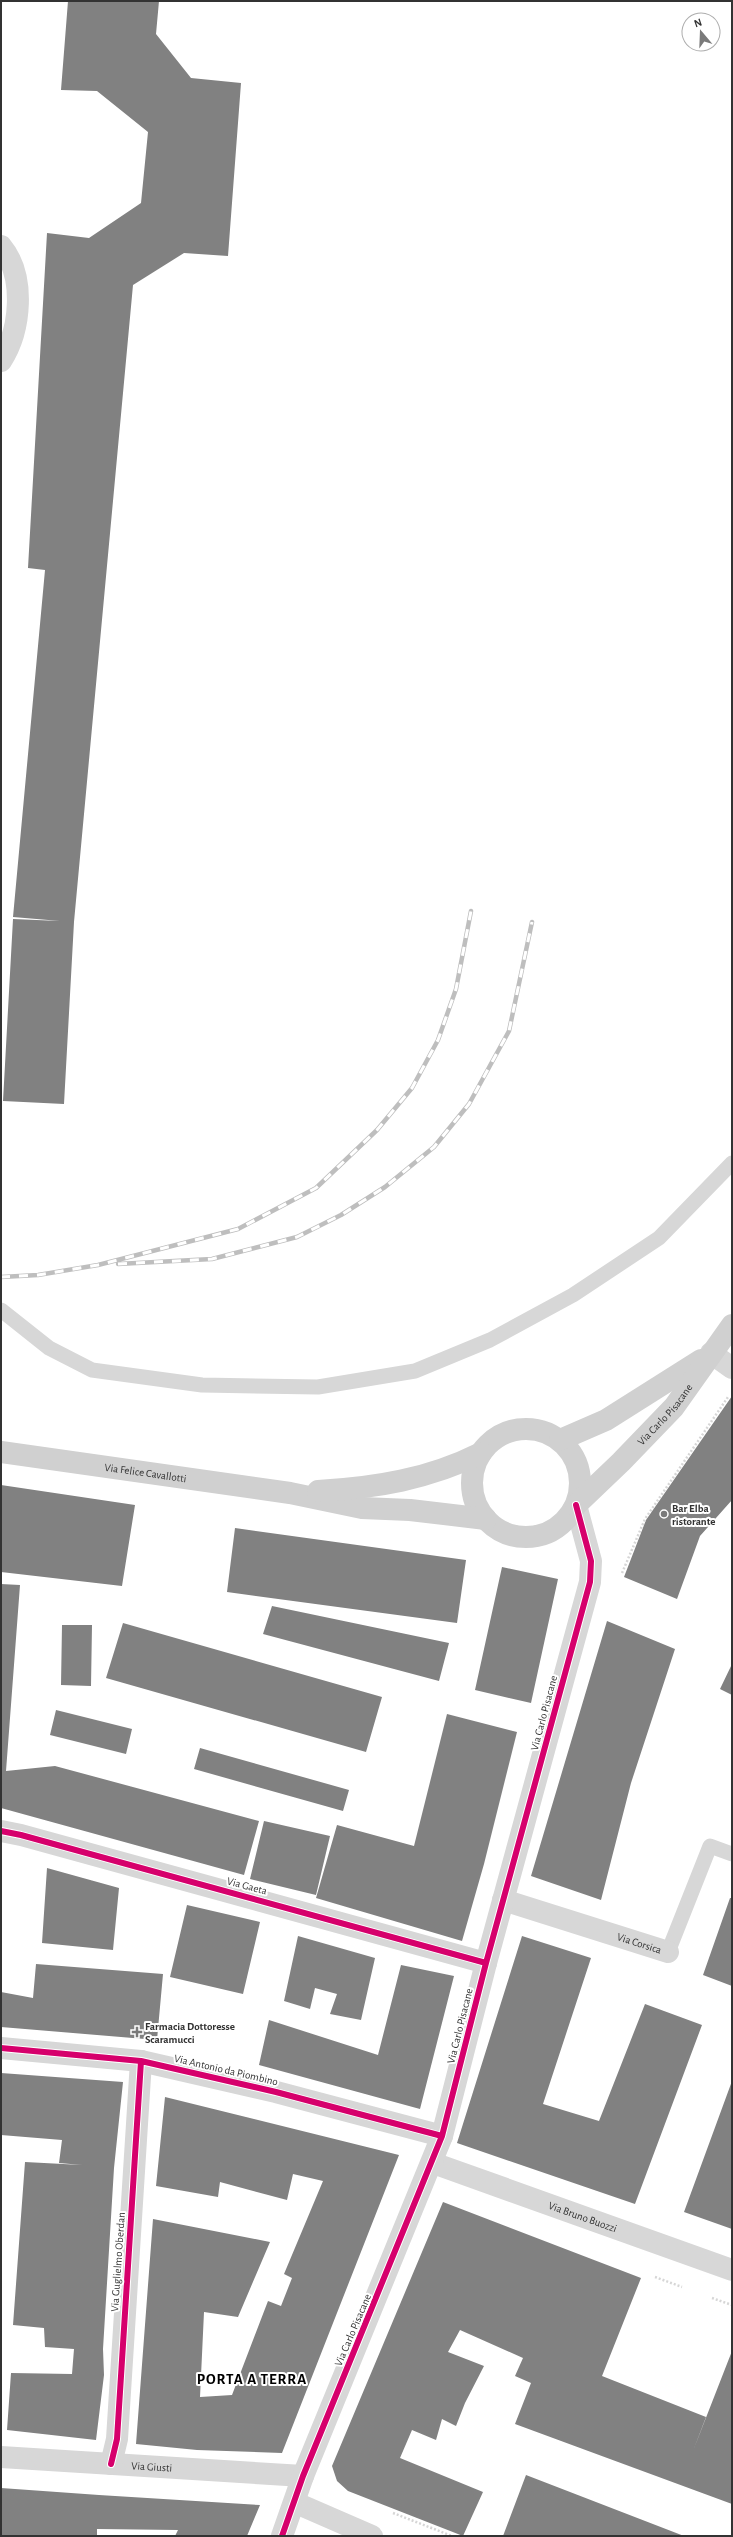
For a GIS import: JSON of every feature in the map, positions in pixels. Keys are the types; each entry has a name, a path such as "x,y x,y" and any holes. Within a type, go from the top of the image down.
{"main road":[{"path":"711,1353 732,1325"},
{"name":"Via Carlo Pisacane","path":"560,1440 606,1420 711,1353"},
{"name":"Via Carlo Pisacane","path":"576,1505 621,1462 674,1406 711,1353"},
{"name":"Via Felice Cavallotti","path":"526,1429 544,1432 560,1440 572,1453 579,1470 581,1488 576,1505 566,1520 552,1531 535,1536 517,1537 500,1530 486,1519 476,1504 472,1488 473,1469 481,1453 493,1440 509,1432 526,1429"},
{"name":"Via Felice Cavallotti","path":"1,1452 290,1493 362,1508 410,1510 486,1519"},
{"name":"Via Felice Cavallotti","path":"290,1493 363,1488 400,1481 452,1467 481,1453"}],"street":[{"path":"1,246 15,273 18,296 15,323 7,352 1,361"},
{"path":"711,1353 732,1368"},
{"name":"Via Carlo Pisacane","path":"282,2536 296,2503 303,2476 433,2162 442,2136 486,1963 590,1582 591,1561 576,1505"},
{"name":"Via Gaeta","path":"1,1831 28,1837 486,1963"},
{"name":"Via Corsica","path":"503,1900 668,1952"},
{"name":"Via Antonio da Piombino","path":"1,2048 141,2061 276,2092 442,2136"},
{"name":"Via Guglielmo Oberdan","path":"111,2464 117,2439 141,2061"},
{"name":"Via Bruno Buozzi","path":"433,2162 732,2270"},
{"name":"Via Giusti","path":"1,2457 303,2476"},
{"path":"296,2503 372,2536"}],"lane":[{"path":"1,1310 49,1348 92,1370 202,1385 318,1387 416,1372 490,1340 579,1291 659,1238 732,1163"},
{"name":"Via Corsica","path":"668,1952 710,1846 732,1854"}],"path":[{"path":"621,1575 645,1519 732,1391"},
{"path":"652,2276 682,2287"},
{"path":"712,2298 732,2305"},
{"path":"388,2511 452,2536"}],"building":[{"path":"68,1 159,1 156,34 191,78 241,83 228,256 184,253 133,285 74,922 64,1104 3,1101 13,919 60,921 13,917 45,570 28,568 47,233 89,238 141,203 148,132 97,91 61,90"},
{"path":"732,1396 732,1500 700,1536 677,1599 624,1577 646,1520"},
{"path":"1,1485 135,1505 122,1586 1,1572"},
{"path":"235,1528 466,1560 457,1623 227,1592"},
{"path":"502,1567 558,1579 531,1703 475,1690"},
{"path":"1,1584 20,1585 6,1771 55,1766 259,1821 244,1875 1,1808"},
{"path":"272,1606 449,1643 439,1681 263,1634"},
{"path":"607,1621 675,1649 631,1783 601,1900 531,1876"},
{"path":"123,1623 382,1697 366,1752 106,1678"},
{"path":"62,1625 92,1625 91,1686 61,1685"},
{"path":"732,1664 732,1695 720,1689"},
{"path":"56,1710 132,1729 126,1754 50,1735"},
{"path":"447,1714 517,1732 484,1864 462,1941 316,1898 337,1825 414,1846"},
{"path":"200,1748 349,1790 343,1811 194,1769"},
{"path":"264,1821 330,1836 316,1895 250,1879"},
{"path":"47,1868 119,1888 113,1950 42,1943"},
{"path":"730,1898 732,1898 732,1986 703,1975"},
{"path":"187,1905 260,1922 243,1994 170,1977"},
{"path":"298,1936 375,1958 361,2020 330,2014 337,1994 315,1988 310,2009 284,2001"},
{"path":"522,1936 591,1958 543,2104 599,2121 645,2004 702,2025 635,2204 457,2143"},
{"path":"36,1964 163,1974 157,2040 1,2027 1,1992 33,1998"},
{"path":"401,1965 454,1976 420,2109 259,2065 269,2020 378,2055"},
{"path":"1,2073 123,2082 114,2168 103,2349 104,2375 96,2440 7,2430 11,2373 72,2374 74,2349 45,2347 44,2328 13,2325 25,2162 82,2165 59,2163 62,2140 1,2135"},
{"path":"732,2081 732,2229 684,2212"},
{"path":"165,2097 399,2155 282,2453 197,2450 136,2444 153,2219 270,2242 238,2317 204,2312 200,2397 232,2395 268,2301 281,2306 292,2278 284,2274 323,2181 293,2174 287,2200 220,2182 218,2197 156,2186"},
{"path":"443,2202 641,2278 602,2376 706,2417 693,2451 732,2351 732,2504 515,2424 531,2383 515,2376 523,2358 460,2330 448,2352 484,2366 465,2403 456,2426 442,2419 436,2440 412,2430 400,2458 483,2492 463,2536 348,2491 337,2481 332,2466"},
{"path":"526,2475 684,2536 503,2536"},
{"path":"1,2488 260,2505 247,2536 175,2536 178,2530 97,2529 97,2536 1,2536"}],"railway":[{"path":"1,1277 38,1275 98,1265 238,1229 316,1188 377,1130 412,1088 438,1040 456,989 471,911"},
{"path":"118,1264 212,1259 297,1237 341,1215 385,1187 434,1147 469,1104 509,1031 532,922"}],"cycle path":[{"path":"282,2536 303,2476 442,2136 486,1963 590,1582 591,1561 576,1505"},
{"path":"1,1831 21,1835 486,1963"},
{"path":"1,2048 141,2061 276,2092 442,2136"},
{"path":"111,2464 117,2439 141,2061"}],"place":[{"name":"Bar Elba ristorante","path":"664,1514"},
{"name":"Farmacia Dottoresse Scaramucci","path":"137,2032"}],"district":[{"name":"PORTA A TERRA","path":"252,2379"}]}
